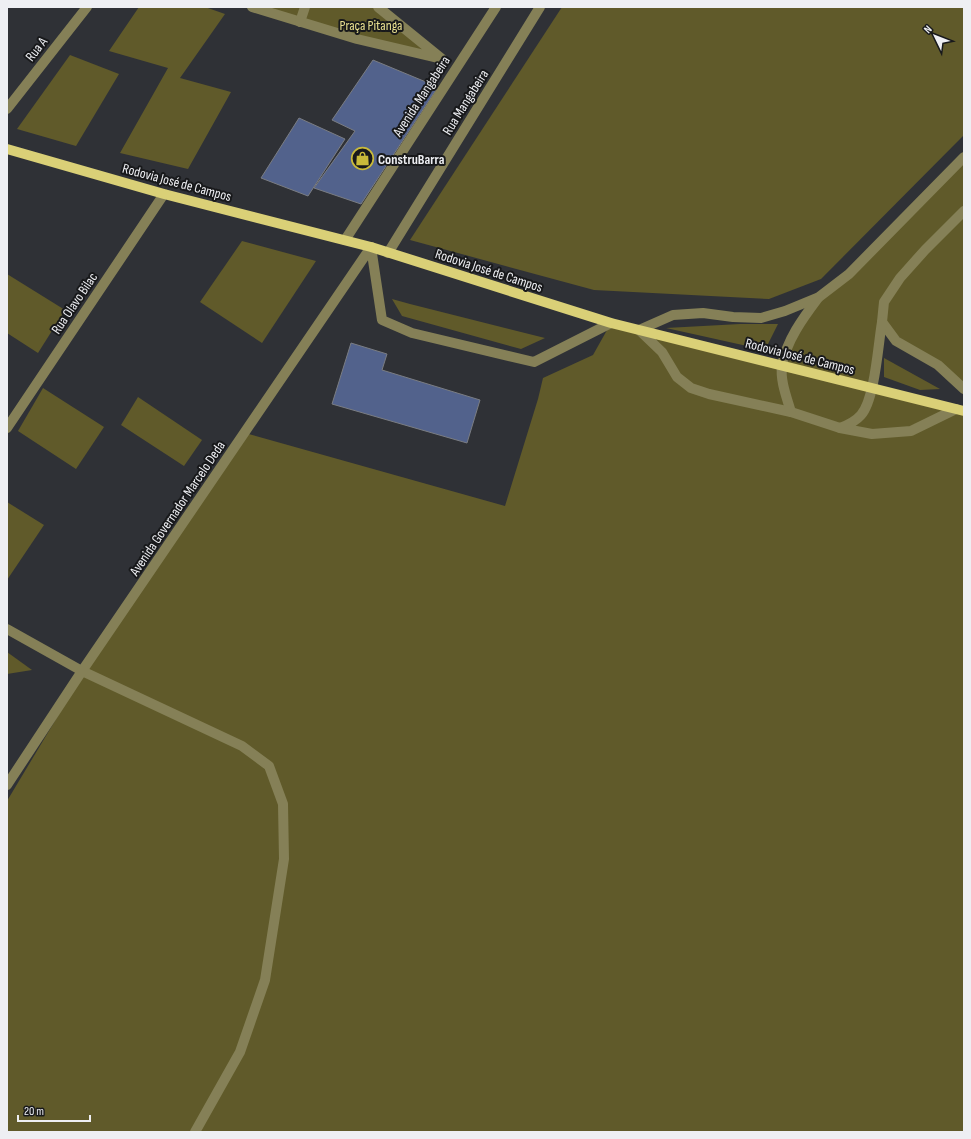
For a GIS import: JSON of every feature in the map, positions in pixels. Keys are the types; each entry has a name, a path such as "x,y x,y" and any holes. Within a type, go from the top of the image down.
{"main road":[{"name":"Rodovia José de Campos","path":"7,149 164,194 371,247 611,323 782,367 960,410"}],"street":[{"name":"Rua A","path":"7,109 87,7"},
{"path":"252,7 357,39 442,59 457,65"},
{"path":"300,22 305,7"},
{"path":"378,7 442,59"},
{"name":"Avenida Mangabeira","path":"345,240 496,7"},
{"name":"Rua Mangabeira","path":"388,253 540,7"},
{"path":"960,410 911,431 872,434 840,428 791,412 709,394 691,388 677,377 662,352 639,330 673,315 703,313 733,317 761,318 785,311 819,297 849,274 964,157"},
{"name":"Rua Olavo Bilac","path":"7,428 164,194"},
{"path":"840,428 852,423 862,414 872,388 884,302 900,278 925,250 964,212"},
{"path":"371,247 382,320 412,333 534,362 611,323"},
{"name":"Avenida Governador Marcelo Deda","path":"7,785 82,671 371,247"},
{"path":"791,412 785,390 782,367 796,329 819,297"},
{"path":"882,322 896,341 938,365 964,389"},
{"path":"7,629 82,671 242,746 270,766 283,804 284,859 265,980 240,1052 195,1132"}],"green space":[{"path":"139,7 205,7 225,14 180,78 231,92 188,169 120,153 168,68 109,51"},
{"name":"Praça Pitanga","path":"252,7 378,7 442,59"},
{"path":"562,7 964,7 964,135 821,279 769,299 594,290 410,240"},
{"path":"70,55 119,74 76,146 17,129"},
{"path":"964,157 964,389 917,353 882,322 872,388 964,411 964,1132 7,1132 7,801 104,639 245,433 505,506 543,378 593,355 611,323 782,367 806,314"},
{"path":"242,241 316,261 262,343 200,302"},
{"path":"7,274 65,310 38,353 7,333"},
{"path":"392,299 545,338 521,349 402,316"},
{"path":"740,324 778,324 765,350 666,328"},
{"path":"884,358 940,389 920,390 884,377"},
{"path":"43,388 104,427 76,469 18,431"},
{"path":"138,397 202,440 184,466 121,425"},
{"path":"7,502 44,525 7,580"},
{"path":"7,652 32,670 7,674"}],"building":[{"name":"ConstruBarra","path":"373,60 438,87 361,204 314,188 355,131 332,120"},
{"path":"299,118 345,139 308,196 261,178"},
{"path":"351,343 387,354 382,370 480,400 467,443 332,404"}],"place":[{"name":"ConstruBarra","path":"362,159"}]}
